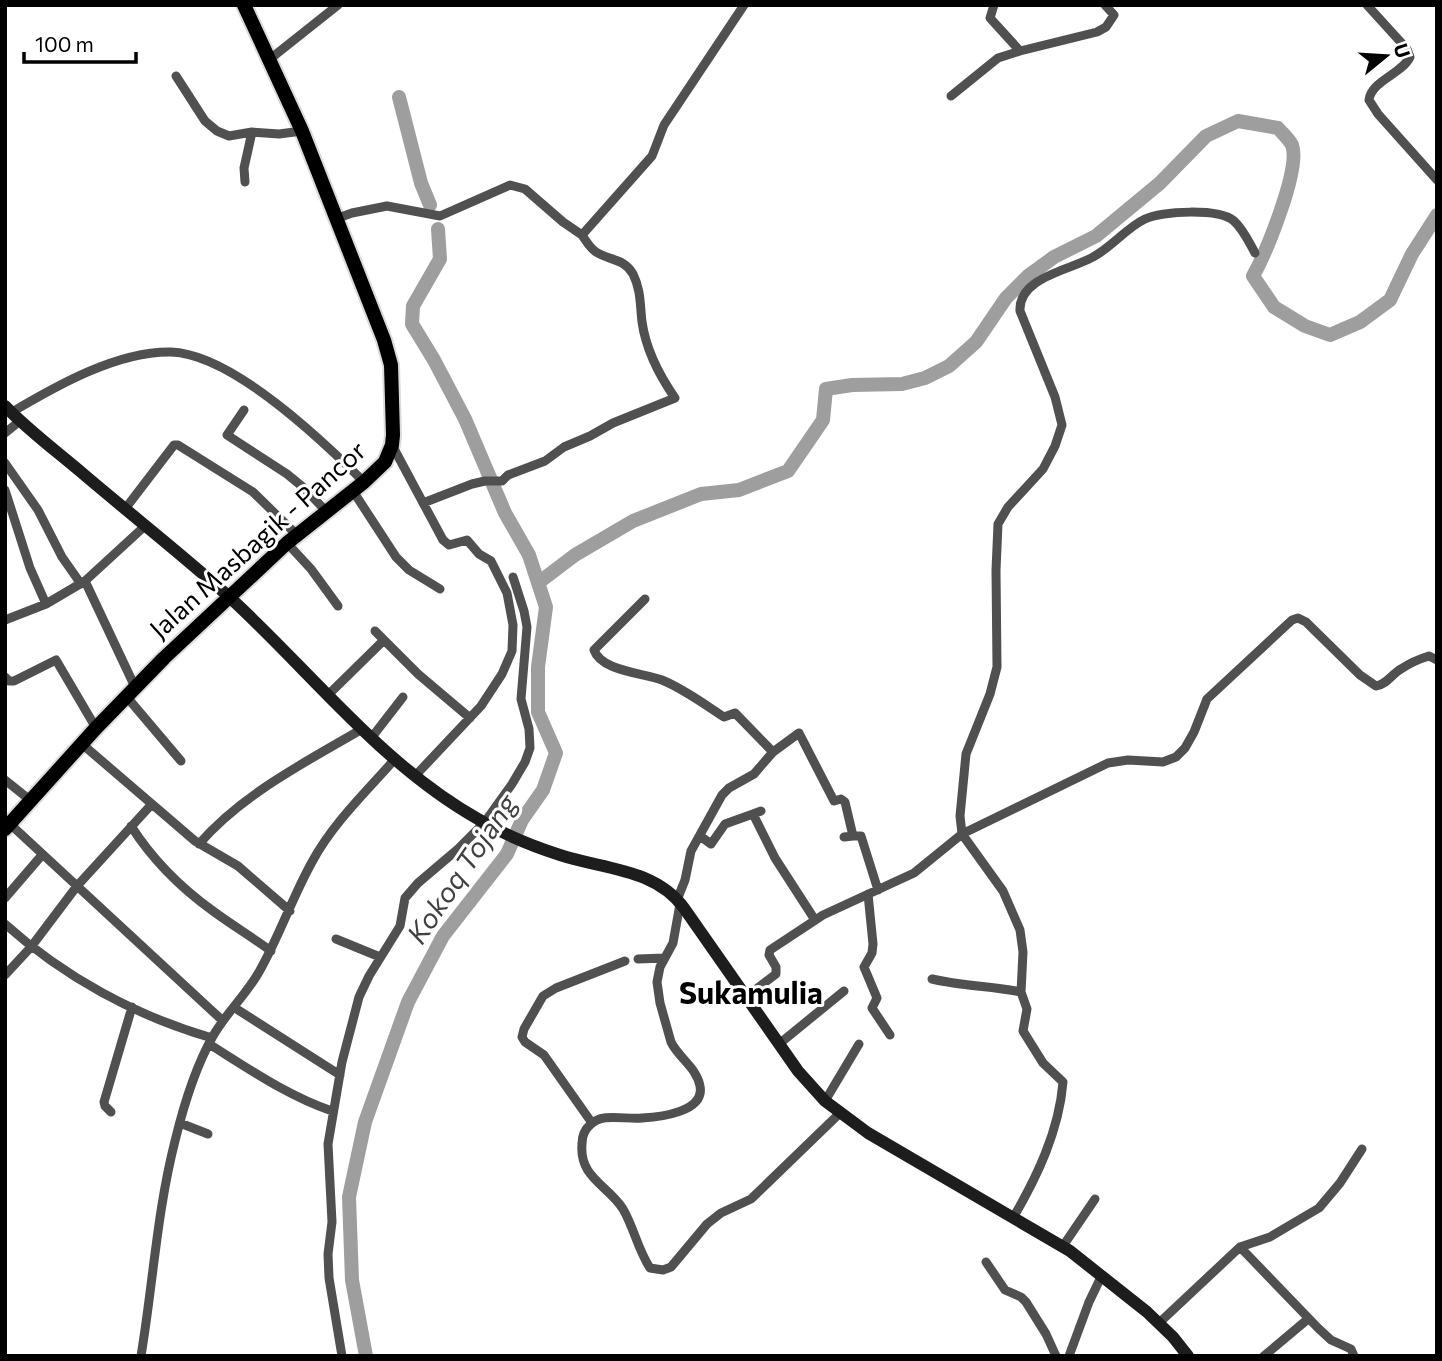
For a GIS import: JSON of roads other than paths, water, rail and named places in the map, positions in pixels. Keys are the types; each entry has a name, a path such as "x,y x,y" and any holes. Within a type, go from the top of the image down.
{"main road":[{"name":"Jalan Masbagik - Pancor","path":"7,827 131,691 291,539 358,487 385,462 393,445 389,356 338,218 302,131 244,5"}],"street":[{"path":"270,59 338,5"},
{"path":"582,235 652,156 664,125 744,5"},
{"path":"994,5 990,18 1020,51"},
{"path":"1105,5 1114,15"},
{"path":"951,96 998,58 1097,32 1106,27 1121,5"},
{"path":"1367,5 1407,49 1410,57 1401,69 1373,90 1369,100 1378,114 1437,180"},
{"path":"176,76 210,126 229,135 302,131"},
{"path":"245,181 244,168 252,132"},
{"path":"338,218 387,206 440,216 500,188 519,186 582,235 596,251 618,259 631,270 640,294 642,321 649,351 673,395 564,447 545,461 423,503"},
{"path":"1013,1218 1041,1166 1063,1084 1043,1063 1024,1034 1027,1009 1021,992 1023,952 1018,923 1003,891 962,834 960,816 964,765 997,667 996,570 999,524 1008,507 1043,469 1062,425 1055,397 1020,311 1021,303 1030,289 1046,275 1094,257 1145,219 1166,214 1205,213 1230,218 1241,229 1255,253"},
{"path":"5,433 13,413 70,379 103,367 159,353 187,354 229,372 259,391 311,433 358,487 396,557 409,570 440,589"},
{"path":"244,410 227,435 287,474 326,511"},
{"path":"13,413 229,597 367,733 415,776 484,822 531,844 574,859 637,875 662,888 679,902 798,1071 825,1101 867,1133 1063,1246 1159,1323 1188,1356"},
{"path":"125,509 174,446 178,445 253,492 291,539 338,606"},
{"path":"393,445 446,543 453,545 465,539 479,554 491,561 507,593 513,625 512,651 489,695 415,776"},
{"path":"5,463 38,510 59,551 83,582 131,691 181,761"},
{"path":"5,490 30,568 46,604"},
{"path":"5,620 46,604 83,582 146,525"},
{"path":"342,1356 329,1278 328,1254 331,1222 328,1144 332,1111 359,998 377,956 400,926 405,898 484,822 512,784 530,748 529,729 521,699 527,627 513,577"},
{"path":"645,599 594,649 598,658 620,670 672,685 724,717 735,713 773,752"},
{"path":"747,996 776,975 776,967 769,955 771,950 815,920 914,873 962,834 1108,763 1128,760 1163,762 1176,757 1194,732 1203,705 1211,693 1292,620 1298,618 1306,622 1366,681 1376,686 1383,685 1398,670 1411,663 1429,656 1437,660"},
{"path":"375,631 418,674 470,718"},
{"path":"328,695 384,639"},
{"path":"7,681 56,660 96,728"},
{"path":"200,845 226,817 281,778 367,733 403,697"},
{"path":"840,1114 751,1199 721,1213 707,1224 678,1260 663,1270 650,1268 623,1210 592,1178 584,1167 582,1158 583,1134 592,1123 608,1118 640,1119 658,1116 697,1102 700,1096 699,1082 687,1063 674,1050 664,1019 657,982 664,958 673,943 691,851 726,791 754,774 773,752 797,734 801,735 834,800 841,799 845,802 848,837 861,836 878,890"},
{"path":"82,744 200,845 238,866 290,911"},
{"path":"141,1356 160,1216 180,1123 186,1100 210,1041 255,980 324,842 395,759"},
{"path":"5,780 30,800"},
{"path":"5,975 31,947 77,886 151,805"},
{"path":"700,836 711,844 726,824 757,812 775,858 815,920"},
{"path":"131,826 147,850 175,879 212,911 271,951"},
{"path":"7,827 77,886 223,1021"},
{"path":"5,898 41,855"},
{"path":"868,894 873,944 872,953 864,967 877,998 872,1008 890,1035"},
{"path":"5,924 31,947 92,986 132,1007 210,1041 280,1088 332,1111"},
{"path":"336,939 377,956"},
{"path":"638,959 664,958"},
{"path":"592,1123 544,1055 522,1037 543,996 556,988 625,961"},
{"path":"932,979 962,986 995,987 1021,992"},
{"path":"779,1044 844,991"},
{"path":"111,1112 104,1102 132,1007"},
{"path":"235,1008 340,1075"},
{"path":"825,1101 859,1044"},
{"path":"180,1123 208,1134"},
{"path":"1159,1323 1241,1247 1270,1237 1319,1208 1340,1183 1362,1149"},
{"path":"1063,1246 1095,1199"},
{"path":"1241,1247 1308,1319 1331,1340 1351,1349 1354,1356"},
{"path":"986,1262 1005,1290 1026,1302 1056,1356"},
{"path":"1069,1356 1102,1275"},
{"path":"1264,1356 1308,1319"}],"waterway":[{"name":"Kokoq Tojang","path":"399,97 421,183 430,205"},
{"path":"538,583 575,555 633,521 701,494 739,490 788,471 823,420 826,389 852,385 902,384 925,378 949,366 976,342 1006,298 1028,276 1054,257 1096,236 1160,183 1206,136 1238,121 1278,128 1292,145 1292,172 1287,190 1266,249 1253,276 1274,307 1305,326 1330,335 1360,322 1390,300 1412,254 1437,215"},
{"name":"Kokoq Tojang","path":"366,1356 352,1280 349,1197 365,1122 408,1002 443,936 507,854 522,820 543,790 556,753 538,712 538,667 546,607 529,555 505,513 465,419 412,324 413,306 440,259 438,229"}],"district":[{"name":"Sukamulia","path":"751,994"}]}
